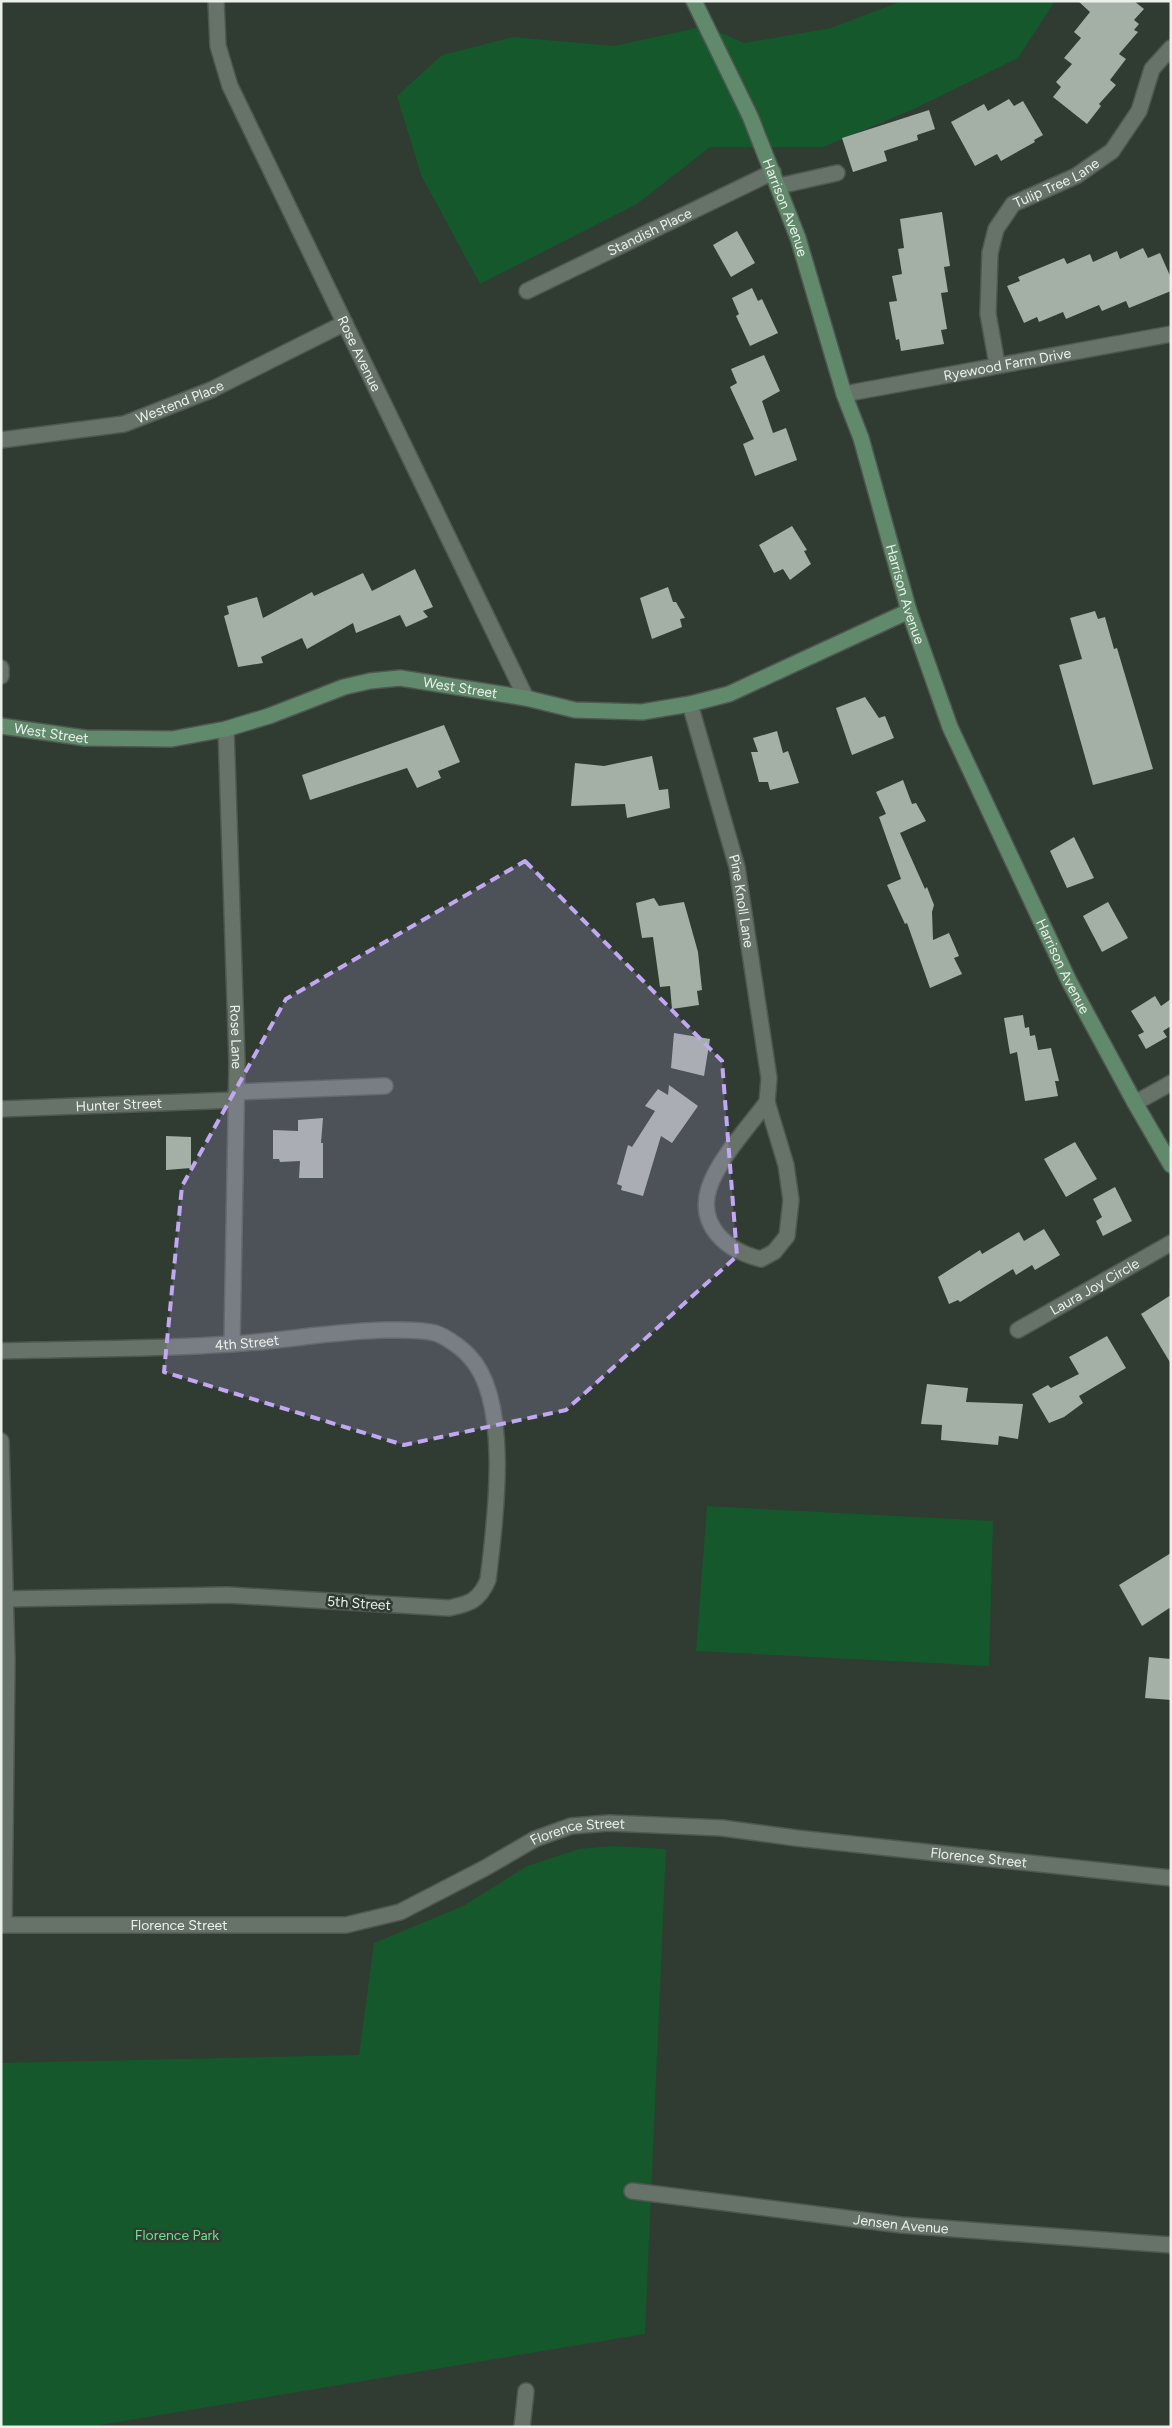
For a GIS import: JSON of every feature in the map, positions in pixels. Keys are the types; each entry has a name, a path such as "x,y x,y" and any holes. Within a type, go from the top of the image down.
{"main road":[{"name":"Harrison Avenue","path":"694,1 750,116 798,238 844,394 861,438 909,611 950,727 1069,981 1171,1165"},
{"name":"West Street","path":"1,726 50,734 118,739 172,739 226,729 269,716 344,687 370,681 400,678 423,680 526,698 575,710 642,712 690,704 730,694 909,611"}],"street":[{"name":"Rose Avenue","path":"216,1 218,46 230,86 526,698"},
{"name":"Tulip Tree Lane","path":"997,364 988,314 990,253 996,229 1013,204 1076,176 1112,151 1139,111 1152,69 1171,48"},
{"name":"Standish Place","path":"527,291 776,179 838,173"},
{"name":"Westend Place","path":"1,440 124,424 211,390 345,323"},
{"name":"Ryewood Farm Drive","path":"844,394 997,364 1171,334"},
{"path":"1,668 1,676"},
{"name":"Pine Knoll Lane","path":"690,704 736,867 769,1078 767,1102 786,1165 791,1200 786,1236 774,1252 760,1259 742,1254 716,1235 711,1227 707,1199 710,1187 730,1151 767,1102"},
{"name":"Rose Lane","path":"226,729 236,1096 232,1344"},
{"path":"1135,1103 1171,1083"},
{"name":"Hunter Street","path":"1,1109 385,1086"},
{"name":"Laura Joy Circle","path":"1018,1330 1171,1243"},
{"name":"4th Street","path":"1,1351 232,1344 362,1331 405,1330 436,1333 468,1355 478,1368"},
{"name":"5th Street","path":"3,1599 228,1595 449,1608 471,1603 484,1589 488,1580 496,1517 497,1441 491,1399 478,1368"},
{"path":"1,1441 3,1599 7,1660 3,1925"},
{"name":"Florence Street","path":"3,1925 346,1925 400,1912 535,1839 572,1826 609,1823 722,1828 796,1838 1171,1878"},
{"name":"Jensen Avenue","path":"632,2191 901,2225 1171,2245"},
{"path":"522,2427 526,2391"}],"highlighted area":[{"path":"525,861 722,1061 737,1256 566,1410 404,1445 164,1372 182,1186 286,999"}],"green space":[{"path":"902,1 1055,1 1018,58 914,109 823,147 710,147 637,204 480,284 421,175 397,96 442,55 513,37 614,46 706,26 744,43 831,28"},
{"path":"707,1506 993,1521 989,1666 696,1651"},
{"name":"Florence Park","path":"613,1846 666,1849 645,2334 88,2427 1,2427 1,2063 359,2055 374,1943 463,1906 527,1866 579,1849"}],"building":[{"path":"1078,1 1134,1 1144,9 1134,20 1139,24 1134,30 1138,32 1119,54 1126,59 1110,80 1116,85 1099,104 1101,106 1087,124 1053,97 1061,87 1056,82 1072,64 1064,58 1081,38 1074,32 1090,12"},
{"path":"1009,99 1014,106 1023,101 1043,135 1034,140 1035,142 1001,161 997,154 975,166 951,122 984,104 988,111"},
{"path":"929,110 935,129 917,135 918,140 884,151 887,161 853,172 842,138"},
{"path":"942,212 950,266 944,267 948,292 941,293 947,329 941,330 944,344 901,351 899,339 896,340 889,302 897,301 892,276 902,274 898,249 904,248 900,219"},
{"path":"737,231 755,263 731,277 713,245"},
{"path":"1143,248 1148,258 1160,253 1171,278 1171,291 1129,308 1126,301 1102,311 1099,305 1066,319 1063,312 1039,322 1037,317 1024,323 1007,286 1020,281 1018,277 1064,258 1067,264 1090,254 1093,262 1117,251 1120,259"},
{"path":"752,288 758,301 762,299 778,333 750,346 736,316 739,314 732,298"},
{"path":"764,355 780,391 762,401 773,433 786,428 797,460 755,476 743,444 754,439 730,387 737,383 731,369"},
{"path":"792,526 807,550 804,551 811,564 790,580 783,569 774,573 759,545"},
{"path":"415,569 433,607 423,611 428,617 406,627 400,615 356,633 353,623 307,649 302,638 261,657 263,663 238,667 224,616 229,614 227,606 257,597 263,618 312,592 314,596 363,573 372,591"},
{"path":"668,587 673,602 676,602 685,618 680,619 682,627 652,639 640,598"},
{"path":"1095,611 1098,619 1105,617 1114,649 1117,648 1153,769 1093,785 1059,665 1082,659 1070,618"},
{"path":"865,697 879,718 885,716 894,738 852,755 836,708"},
{"path":"444,725 460,762 438,771 441,778 417,788 407,768 310,800 302,775"},
{"path":"777,731 783,753 788,751 799,783 770,790 768,782 759,782 751,752 758,752 753,738"},
{"path":"652,756 659,790 668,789 670,808 627,818 625,804 571,806 575,763 604,766"},
{"path":"903,780 912,804 916,803 926,821 900,833 934,905 932,912 933,940 949,933 959,956 954,958 962,974 930,988 907,923 905,924 887,885 901,879 879,817 886,814 876,792"},
{"path":"1074,837 1094,878 1067,888 1050,851"},
{"path":"654,898 659,906 684,902 698,952 702,990 697,991 699,1005 672,1009 670,986 660,987 653,937 642,938 636,903"},
{"path":"1108,902 1128,938 1102,952 1083,916"},
{"path":"1155,996 1161,1006 1171,999 1171,1026 1163,1031 1167,1037 1146,1049 1138,1035 1144,1032 1131,1011"},
{"path":"1023,1015 1025,1028 1029,1027 1030,1036 1035,1035 1038,1050 1051,1048 1059,1081 1055,1081 1058,1096 1025,1101 1017,1052 1010,1054 1004,1018"},
{"path":"674,1033 710,1039 704,1076 671,1068"},
{"path":"669,1085 698,1106 672,1143 661,1136 643,1196 621,1190 622,1186 617,1184 628,1145 632,1147 655,1111 645,1106 658,1089 668,1095"},
{"path":"323,1118 321,1143 323,1143 323,1178 299,1178 300,1161 280,1162 279,1159 273,1159 273,1130 298,1131 298,1120"},
{"path":"166,1136 191,1137 191,1168 166,1170"},
{"path":"1075,1142 1097,1179 1066,1197 1044,1159"},
{"path":"1115,1187 1132,1221 1103,1236 1096,1221 1102,1217 1093,1199"},
{"path":"1044,1229 1060,1255 1035,1270 1032,1265 1016,1275 1013,1269 960,1302 958,1300 949,1304 938,1277 980,1250 982,1254 1019,1232 1024,1241"},
{"path":"1171,1295 1171,1364 1141,1314"},
{"path":"1107,1336 1126,1368 1079,1396 1083,1403 1064,1417 1049,1423 1032,1394 1048,1385 1051,1388 1079,1374 1069,1357"},
{"path":"927,1384 968,1388 966,1402 1023,1404 1018,1439 999,1436 998,1445 941,1440 942,1425 921,1424"},
{"path":"1171,1553 1171,1607 1142,1626 1119,1585"},
{"path":"1149,1657 1171,1659 1171,1700 1145,1698"}]}
